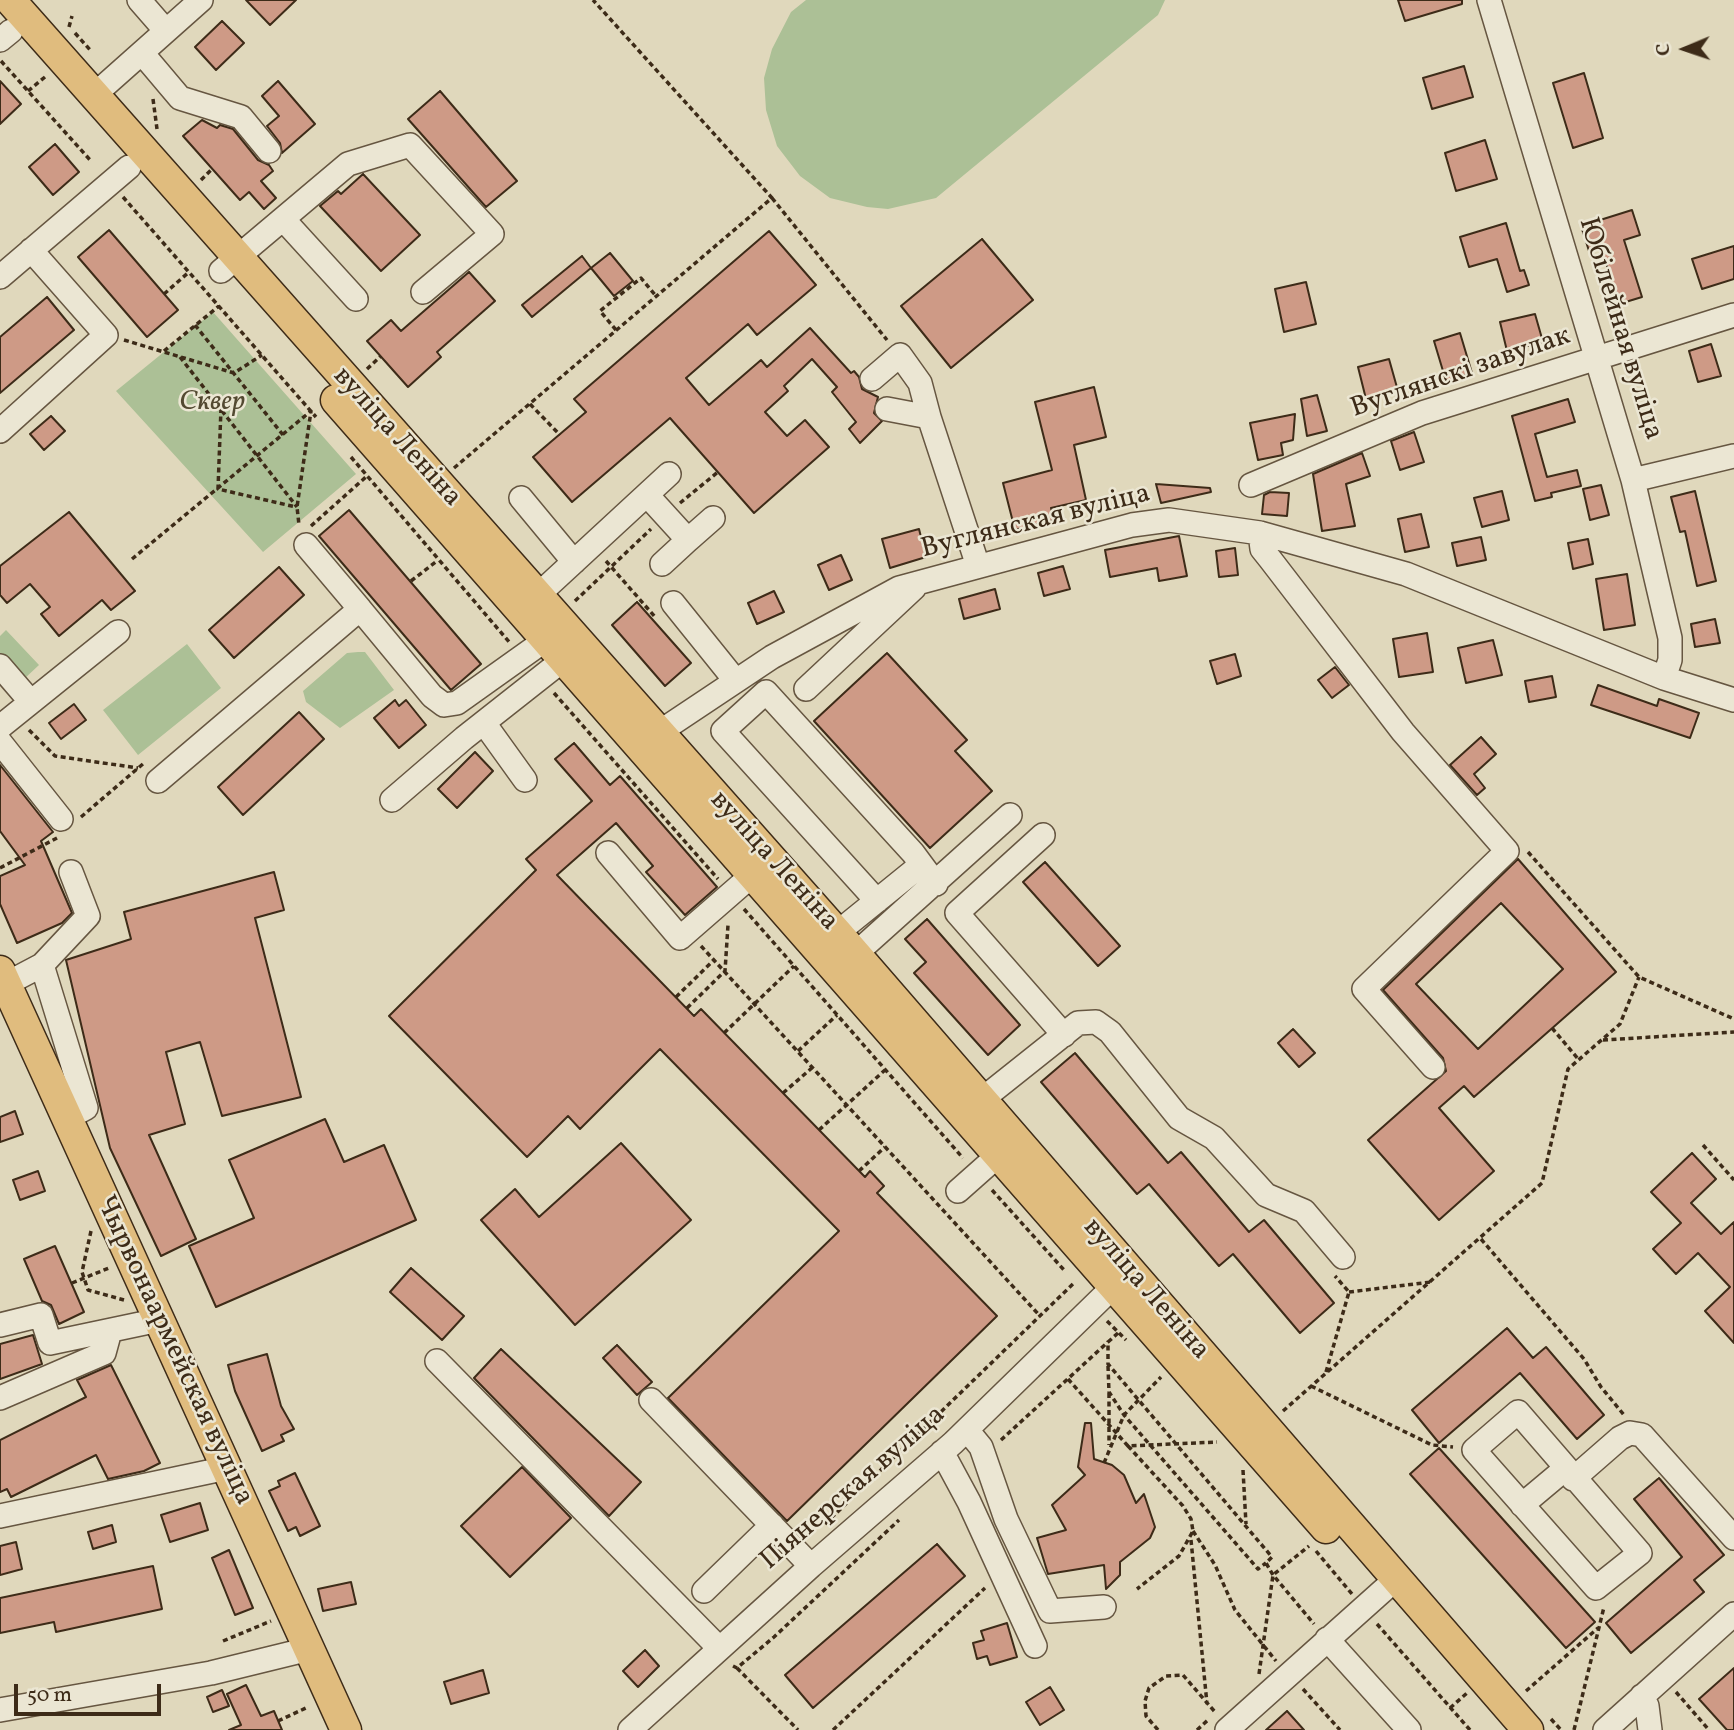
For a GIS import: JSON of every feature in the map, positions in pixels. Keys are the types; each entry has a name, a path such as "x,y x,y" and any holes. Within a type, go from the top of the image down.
{"main road":[{"name":"вуліца Леніна","path":"10,0 86,103 130,170 228,265 528,604 551,645 649,741 750,876 843,953 972,1107 997,1156 1111,1289 1528,1730"},
{"name":"вуліца Леніна","path":"4,30 86,103"},
{"name":"Чырвонаармейская вуліца","path":"3,978 346,1730"},
{"name":"вуліца Леніна","path":"1389,1585 1459,1700 1503,1730"}],"street":[{"path":"139,0 166,31"},
{"path":"86,103 201,0"},
{"name":"Юбілейная вуліца","path":"1489,0 1633,480 1670,638 1670,660 1664,678"},
{"path":"142,53 180,98 241,117 269,151"},
{"path":"228,265 348,164 410,145 492,234 423,292"},
{"path":"0,277 130,170"},
{"path":"284,219 356,299"},
{"path":"0,431 106,335 31,250"},
{"name":"Вуглянскі завулак","path":"1251,485 1422,412 1734,315"},
{"path":"872,379 900,355 920,383 978,566"},
{"path":"887,409 929,417"},
{"path":"1633,480 1734,456"},
{"path":"528,604 669,474"},
{"path":"647,495 688,540"},
{"path":"522,498 574,562"},
{"path":"663,564 713,518"},
{"name":"Вуглянская вуліца","path":"649,741 772,657 888,593 1132,525 1169,520 1260,533 1406,574 1664,678 1734,700"},
{"path":"1260,533 1262,549 1403,732 1507,851 1364,989 1433,1067"},
{"path":"306,545 432,696 444,705 457,702 551,645"},
{"path":"806,689 920,582"},
{"path":"673,603 735,680"},
{"path":"158,781 360,609"},
{"path":"0,666 15,714 118,632"},
{"path":"392,800 484,723 551,645"},
{"path":"877,901 723,730 766,692 936,884"},
{"path":"484,723 526,780"},
{"path":"0,742 61,820"},
{"path":"843,953 936,884 1010,816"},
{"path":"1043,835 957,913 1065,1035"},
{"path":"608,853 680,938 750,876"},
{"path":"843,953 877,901 921,864"},
{"path":"3,978 42,965 88,916 71,872"},
{"path":"42,965 86,1108 67,1118"},
{"path":"972,1107 1078,1023 1096,1022 1110,1032 1180,1118 1214,1138 1266,1195 1304,1211 1343,1257"},
{"path":"958,1191 997,1156"},
{"name":"Піянерская вуліца","path":"636,1728 724,1656 804,1559 942,1452 974,1438 1111,1289"},
{"path":"0,1325 41,1315 50,1343 159,1320"},
{"path":"0,1398 104,1353 110,1331"},
{"path":"437,1361 724,1656"},
{"path":"651,1400 804,1559"},
{"path":"1518,1412 1640,1553 1595,1588 1474,1450 1518,1412"},
{"path":"1522,1505 1630,1433 1642,1435 1734,1538"},
{"path":"974,1438 1006,1519 1050,1611 1104,1607"},
{"path":"942,1452 964,1491 1035,1646"},
{"path":"0,1516 227,1468"},
{"path":"704,1591 772,1525"},
{"path":"1221,1722 1289,1673 1389,1585"},
{"path":"1605,1730 1734,1614"},
{"path":"1327,1639 1409,1730"},
{"path":"0,1710 211,1673 309,1649"},
{"path":"1642,1696 1647,1706 1650,1730"}],"path":[{"path":"593,0 772,198 900,355"},
{"path":"69,27 72,16"},
{"path":"0,60 91,161"},
{"path":"200,181 212,169"},
{"path":"130,170 189,272 319,420"},
{"path":"453,469 772,198"},
{"path":"164,294 189,272"},
{"path":"616,330 600,311 641,278 656,296"},
{"path":"164,351 219,306"},
{"path":"195,325 283,435"},
{"path":"106,335 234,373"},
{"path":"234,373 262,355"},
{"path":"180,356 297,507"},
{"path":"366,369 381,356"},
{"path":"530,404 559,435"},
{"path":"218,489 221,406"},
{"path":"132,559 311,411"},
{"path":"311,411 297,507 298,522 305,531 367,476"},
{"path":"343,448 437,561 551,645 634,787 690,848 750,876 794,966 886,1070 997,1156 1075,1282 1111,1289 1118,1333 1129,1342"},
{"path":"551,645 611,567 665,516 718,472"},
{"path":"218,489 297,507"},
{"path":"592,546 659,622"},
{"path":"411,581 437,561"},
{"path":"15,714 55,756 138,768"},
{"path":"1507,851 1524,847 1639,977 1734,1019"},
{"path":"686,852 690,848"},
{"path":"687,1008 725,971 750,876"},
{"path":"687,932 756,1003 1040,1315"},
{"path":"676,997 714,960"},
{"path":"724,1033 794,966"},
{"path":"1281,1412 1542,1183 1568,1069 1620,1024 1639,977"},
{"path":"799,1051 838,1016"},
{"path":"1552,1028 1579,1060"},
{"path":"1601,1040 1734,1032"},
{"path":"783,1093 813,1067"},
{"path":"819,1130 886,1070"},
{"path":"1703,1145 1734,1180"},
{"path":"859,1171 885,1147"},
{"path":"92,1225 82,1272 88,1290 126,1301"},
{"path":"1481,1239 1584,1359 1601,1388 1642,1435"},
{"path":"72,1283 111,1267"},
{"path":"1349,1292 1432,1281"},
{"path":"804,1559 890,1458 1075,1282"},
{"path":"974,1438 993,1447 1118,1333"},
{"path":"1108,1342 1109,1450"},
{"path":"1108,1364 1246,1524 1272,1557 1266,1563 1258,1569 1125,1415 1109,1392"},
{"path":"1153,1368 1170,1387"},
{"path":"1104,1463 1125,1415 1161,1377"},
{"path":"1068,1379 1183,1506 1191,1520 1193,1531 1215,1565 1235,1610 1340,1730"},
{"path":"1311,1386 1432,1445 1474,1450"},
{"path":"1128,1446 1222,1442 1213,1433"},
{"path":"1246,1524 1243,1468 1251,1477"},
{"path":"737,1668 775,1637 904,1516"},
{"path":"1193,1531 1191,1540 1208,1704"},
{"path":"1138,1589 1180,1556 1191,1540"},
{"path":"1259,1676 1273,1575 1310,1544"},
{"path":"1266,1563 1327,1639"},
{"path":"833,1730 989,1584"},
{"path":"1574,1730 1605,1609 1595,1588"},
{"path":"223,1641 271,1621"},
{"path":"1526,1692 1598,1628"},
{"path":"724,1656 798,1730"},
{"path":"1158,1730 1146,1716 1145,1701 1149,1688 1157,1680 1183,1675 1221,1722"},
{"path":"1670,1685 1709,1730"},
{"path":"1436,1693 1459,1700 1470,1730"},
{"path":"278,1721 311,1706"}],"green space":[{"path":"806,0 1165,0 1158,15 936,198 888,209 830,198 800,176 777,146 766,110 764,78 772,49 791,12"},
{"name":"Сквер","path":"213,312 356,474 263,552 116,391"},
{"path":"6,630 39,665 23,680 0,654 0,636"},
{"path":"187,644 221,688 138,755 103,710"},
{"path":"365,652 394,690 340,728 306,702 303,691 347,653"}],"building":[{"path":"246,0 296,0 270,25"},
{"path":"1398,0 1462,0 1462,4 1405,21"},
{"path":"222,21 244,43 216,70 195,47"},
{"path":"1464,66 1473,97 1432,109 1423,78"},
{"path":"1584,73 1603,138 1573,148 1553,83"},
{"path":"0,81 21,104 0,124"},
{"path":"278,81 315,124 282,153 280,143 267,126 279,116 262,96"},
{"path":"440,91 517,181 486,207 408,119"},
{"path":"202,120 217,128 220,125 233,129 258,160 269,165 273,171 261,181 276,198 264,209 249,192 240,200 183,136"},
{"path":"1485,140 1497,179 1456,191 1445,153"},
{"path":"55,144 79,172 53,195 29,167"},
{"path":"363,174 420,235 381,271 320,206 338,191 341,194"},
{"path":"1632,210 1640,235 1624,240 1642,297 1619,304 1601,247 1589,251 1581,226"},
{"path":"1506,223 1520,271 1524,270 1529,285 1507,292 1497,259 1469,267 1460,237"},
{"path":"109,230 178,310 147,337 78,257"},
{"path":"769,231 816,285 757,335 748,324 686,378 709,405 761,360 767,367 810,328 851,373 854,371 859,377 862,389 878,397 874,413 882,421 860,443 849,429 856,422 832,392 837,387 812,359 784,386 788,391 765,412 787,436 805,420 829,447 754,513 670,418 572,502 533,457 586,412 574,399"},
{"path":"982,239 1033,300 951,368 901,306"},
{"path":"1734,246 1734,279 1702,289 1692,259"},
{"path":"610,253 633,281 614,296 591,268"},
{"path":"582,256 591,268 532,317 522,305"},
{"path":"469,272 495,301 437,352 441,357 408,387 367,341 391,320 401,331"},
{"path":"1306,282 1316,324 1284,332 1275,289"},
{"path":"47,297 74,330 0,393 0,337"},
{"path":"1535,314 1543,342 1507,351 1500,322"},
{"path":"1460,333 1472,373 1446,381 1434,341"},
{"path":"1711,344 1721,376 1698,382 1689,351"},
{"path":"1389,359 1398,391 1366,399 1358,367"},
{"path":"1094,387 1106,437 1074,445 1086,500 1051,508 1054,520 1015,530 1003,483 1052,470 1035,402"},
{"path":"1317,395 1327,431 1307,436 1301,399"},
{"path":"1568,399 1575,422 1535,434 1547,477 1577,470 1581,486 1551,493 1552,497 1535,501 1512,416"},
{"path":"1295,414 1293,440 1281,443 1283,455 1258,460 1250,423"},
{"path":"51,416 65,431 44,450 30,434"},
{"path":"1414,432 1424,462 1400,470 1391,441"},
{"path":"1362,453 1370,476 1346,484 1355,526 1322,531 1313,474"},
{"path":"1156,484 1210,488 1211,492 1161,503"},
{"path":"1601,485 1609,515 1590,520 1583,489"},
{"path":"1502,491 1509,520 1482,527 1474,498"},
{"path":"1695,491 1716,581 1697,586 1685,531 1680,532 1671,497"},
{"path":"1270,492 1289,493 1287,516 1262,514 1264,495"},
{"path":"349,510 481,664 451,690 319,536"},
{"path":"69,512 135,591 111,610 102,600 59,636 41,614 50,607 30,584 7,603 0,595 0,566"},
{"path":"1421,514 1429,547 1405,552 1398,519"},
{"path":"919,529 926,557 890,568 882,539"},
{"path":"1179,536 1187,576 1159,581 1157,568 1110,577 1105,550"},
{"path":"1481,537 1486,560 1457,566 1452,543"},
{"path":"1588,539 1593,564 1573,569 1568,543"},
{"path":"1235,548 1238,575 1219,577 1216,551"},
{"path":"841,555 852,580 829,590 818,565"},
{"path":"1063,566 1070,589 1044,596 1038,573"},
{"path":"279,567 304,595 234,658 209,630"},
{"path":"1627,574 1635,625 1604,630 1596,579"},
{"path":"995,589 1000,609 964,619 959,599"},
{"path":"774,591 784,612 757,624 748,603"},
{"path":"637,602 691,663 665,686 612,625"},
{"path":"1715,619 1720,643 1695,647 1691,624"},
{"path":"1427,633 1433,672 1399,677 1393,639"},
{"path":"1493,640 1502,675 1466,683 1458,648"},
{"path":"887,653 967,740 955,751 992,791 930,848 814,721"},
{"path":"1235,654 1241,676 1217,684 1210,661"},
{"path":"1335,667 1349,685 1332,698 1318,680"},
{"path":"1552,676 1556,697 1529,702 1525,681"},
{"path":"1598,685 1657,706 1659,699 1699,713 1690,738 1591,705"},
{"path":"395,700 399,706 406,700 426,725 399,748 374,718"},
{"path":"74,704 86,720 61,739 49,723"},
{"path":"299,712 324,739 243,815 218,787"},
{"path":"1481,737 1496,754 1474,774 1485,788 1477,795 1450,765"},
{"path":"574,743 610,785 620,776 717,887 685,915 646,872 653,866 616,823 557,875 694,1016 701,1009 865,1177 870,1171 884,1186 877,1193 997,1316 787,1521 668,1398 839,1231 660,1049 580,1129 568,1116 527,1157 389,1016 536,870 526,859 592,801 555,759"},
{"path":"475,752 493,771 457,808 438,789"},
{"path":"0,765 53,832 41,841 72,913 62,923 17,943 0,904 0,876 25,865 0,831"},
{"path":"1518,859 1616,972 1474,1097 1464,1086 1439,1108 1494,1171 1439,1220 1368,1140 1446,1071 1443,1058 1383,990","holes":["1501,903 1563,969 1478,1049 1416,984"]},
{"path":"1045,862 1120,946 1098,966 1023,882"},
{"path":"274,872 284,910 255,918 301,1097 222,1116 200,1042 166,1052 185,1124 149,1135 196,1239 161,1256 110,1148 66,960 131,939 124,912"},
{"path":"927,919 1020,1025 988,1055 914,973 926,962 905,939"},
{"path":"1293,1029 1315,1053 1299,1067 1278,1043"},
{"path":"1075,1053 1168,1163 1181,1152 1249,1232 1264,1220 1334,1303 1300,1333 1233,1254 1219,1266 1149,1184 1137,1194 1041,1082"},
{"path":"15,1111 23,1134 0,1142 0,1117"},
{"path":"325,1119 344,1162 384,1145 416,1220 216,1307 189,1246 254,1218 229,1160"},
{"path":"621,1143 691,1220 575,1325 481,1220 515,1189 539,1217"},
{"path":"1692,1153 1716,1179 1691,1203 1721,1234 1734,1222 1734,1343 1705,1311 1730,1287 1698,1253 1676,1274 1653,1249 1681,1223 1651,1192"},
{"path":"38,1171 45,1191 20,1200 13,1180"},
{"path":"55,1246 84,1312 59,1324 51,1305 42,1301 24,1259"},
{"path":"411,1268 464,1316 442,1340 390,1292"},
{"path":"1507,1328 1533,1358 1546,1347 1604,1415 1577,1439 1520,1373 1439,1443 1412,1410"},
{"path":"33,1335 42,1364 0,1379 0,1344"},
{"path":"617,1345 652,1382 637,1395 603,1358"},
{"path":"501,1349 641,1482 609,1516 474,1378"},
{"path":"267,1354 281,1406 294,1429 281,1435 284,1441 262,1451 235,1391 228,1365"},
{"path":"111,1365 160,1463 144,1471 108,1479 96,1455 11,1497 7,1489 0,1492 0,1440 86,1397 77,1380"},
{"path":"1085,1423 1091,1423 1094,1459 1112,1465 1124,1475 1136,1503 1144,1494 1155,1527 1150,1538 1120,1562 1120,1575 1106,1589 1104,1565 1048,1574 1037,1538 1066,1530 1052,1505 1085,1475 1078,1467"},
{"path":"1439,1448 1595,1622 1566,1648 1410,1474"},
{"path":"522,1467 571,1518 510,1577 461,1526"},
{"path":"295,1473 320,1526 300,1536 296,1527 288,1531 269,1491 280,1486 278,1481"},
{"path":"1659,1478 1724,1555 1694,1580 1704,1592 1631,1653 1606,1623 1682,1557 1634,1499"},
{"path":"200,1503 208,1530 170,1542 161,1515"},
{"path":"112,1525 116,1542 93,1549 88,1532"},
{"path":"16,1542 22,1569 0,1575 0,1546"},
{"path":"937,1544 965,1576 813,1708 785,1675"},
{"path":"229,1550 253,1608 235,1615 212,1558"},
{"path":"153,1566 162,1609 56,1632 54,1622 0,1633 0,1598"},
{"path":"351,1582 356,1604 323,1611 318,1589"},
{"path":"1007,1623 1017,1657 990,1665 987,1656 977,1659 973,1643 984,1640 981,1631"},
{"path":"645,1650 659,1666 638,1687 623,1671"},
{"path":"1734,1668 1734,1730 1727,1730 1699,1699"},
{"path":"483,1670 489,1693 451,1704 444,1682"},
{"path":"246,1685 261,1716 274,1711 282,1730 229,1730 241,1725 227,1694"},
{"path":"1050,1687 1064,1710 1040,1725 1026,1702"},
{"path":"222,1690 229,1706 213,1712 207,1697"},
{"path":"1287,1711 1304,1730 1266,1730"}]}
